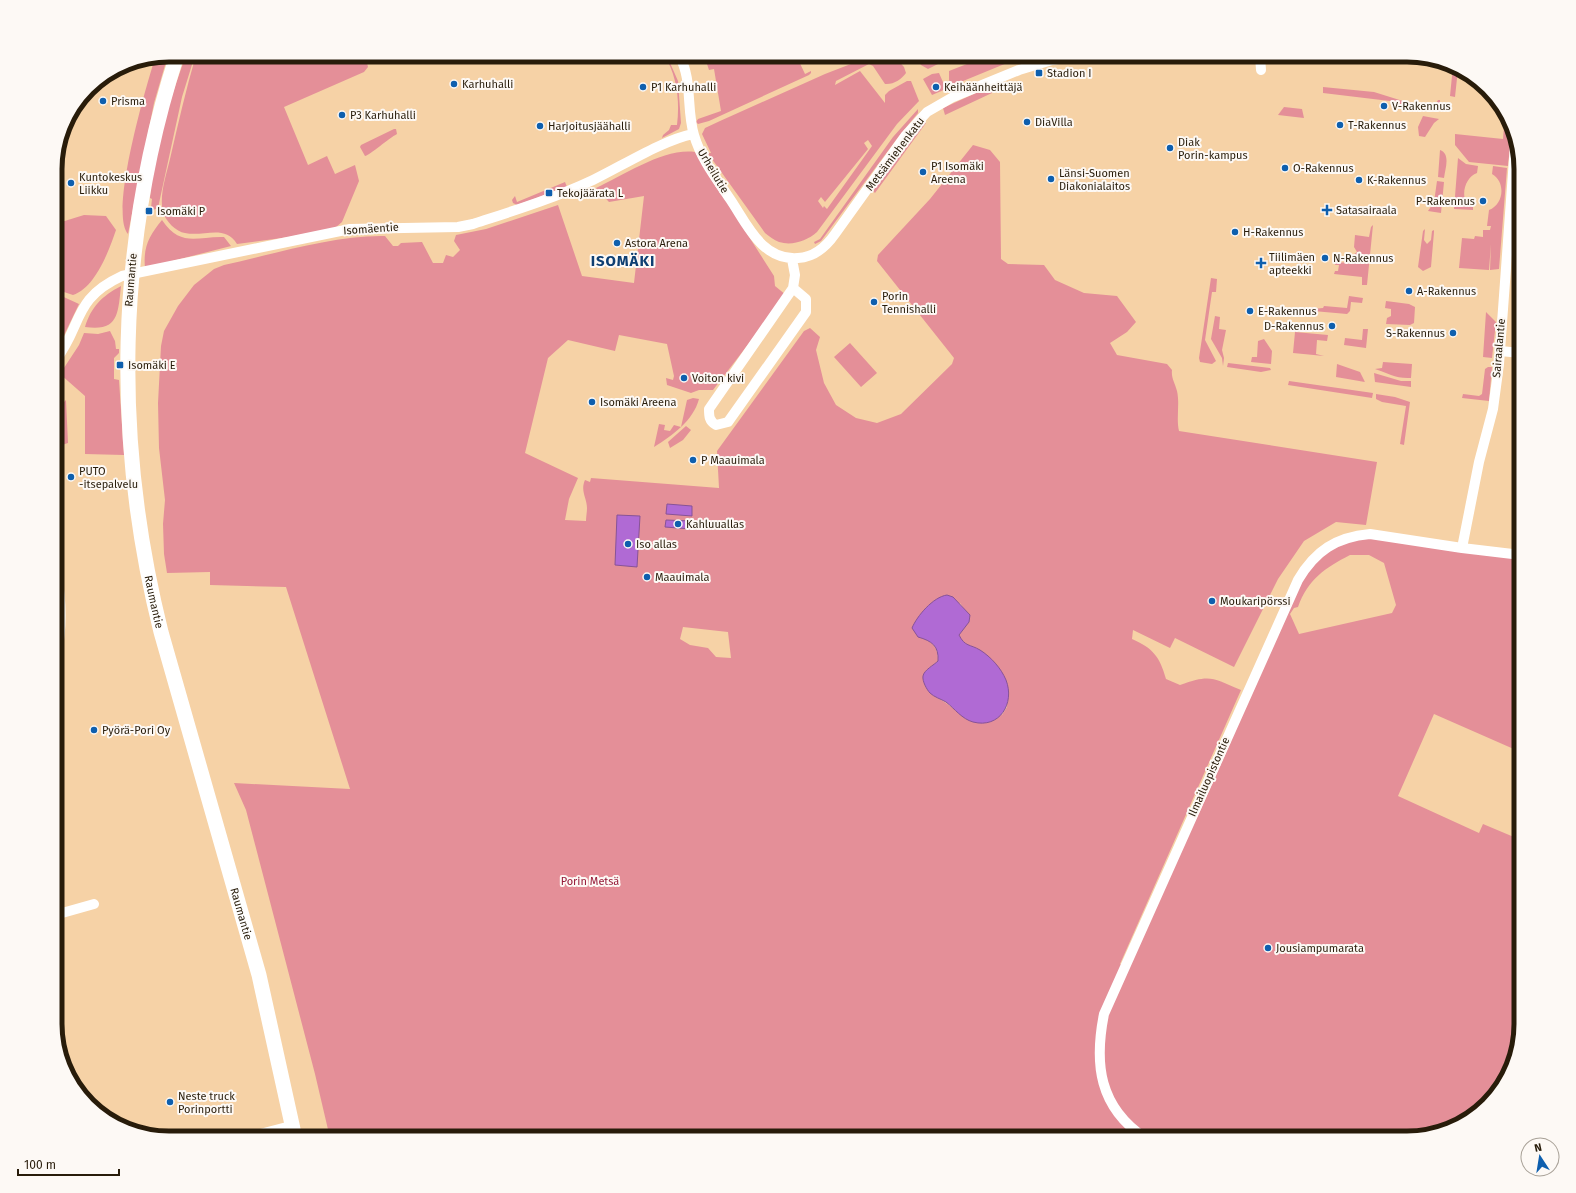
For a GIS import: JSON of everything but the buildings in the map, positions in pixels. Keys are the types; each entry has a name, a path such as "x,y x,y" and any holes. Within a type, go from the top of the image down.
{"highway":[{"name":"Raumantie","path":"175,62 149,156 135,240 129,307 129,432 138,521 149,585 161,632 259,976 294,1131"}],"street":[{"name":"Urheilutie","path":"683,62 688,82 693,134 705,162 762,246 776,256 792,259"},
{"name":"Metsämiehenkatu","path":"792,259 811,256 826,246 906,135 927,112 973,87 1035,65 1049,62"},
{"path":"1260,62 1261,70"},
{"name":"Isomäentie","path":"62,351 66,345 78,316 89,298 98,290 122,276 350,229 446,227 473,224 583,184 662,146 684,136 693,134"},
{"name":"Sairaalantie","path":"1462,548 1479,462 1493,409 1514,214"},
{"path":"792,259 794,275 793,288 709,409 712,423 716,425 728,422 806,312 806,299 793,288"},
{"path":"1500,351 1514,352"},
{"name":"Ilmailuopistontie","path":"1137,1131 1121,1118 1104,1086 1099,1057 1104,1014 1298,580 1307,564 1318,553 1355,535 1384,535 1462,548 1514,554"},
{"path":"62,913 94,904"}],"green space":[{"path":"166,62 154,103 128,234 123,222 123,202 131,149 153,63"},
{"path":"184,62 193,62 182,97 158,208 153,210 151,208 152,199 150,198 152,179 168,108"},
{"path":"194,62 367,62 368,67 364,72 284,107 308,165 327,156 335,174 355,165 359,181 342,222 335,228 289,237 237,244 226,234 214,232 192,234 185,233 178,231 169,223 163,213 162,199"},
{"path":"670,62 678,81 681,123 679,129 662,138 663,135 669,130 671,125 677,125 678,116 678,98 675,80 668,63"},
{"path":"706,62 799,62 805,74 811,71 811,73 709,121 698,124 696,122 698,119 721,111 714,69 709,70"},
{"path":"856,62 899,62 904,67 906,73 897,81 891,84 885,84 873,66 869,64 836,81 835,85 860,71 885,103 885,95 889,91 907,81 911,81 919,101 897,124 817,232 809,238 794,243 779,242 765,233 709,155 708,153 711,153 702,134 705,128 825,74","holes":["868,140 872,146 827,209 824,206 823,208 818,201 821,197 825,202 868,149 864,143"]},
{"path":"919,62 942,62 928,69 921,65"},
{"path":"972,62 1007,63 951,86 949,71"},
{"path":"1452,72 1457,74 1455,97 1450,96"},
{"path":"939,73 946,89 932,95 923,79 932,74"},
{"path":"1323,87 1374,92 1406,102 1432,105 1435,105 1438,100 1440,100 1440,107 1435,109 1400,108 1400,104 1398,102 1323,93"},
{"path":"990,88 992,93 945,115 943,108"},
{"path":"1284,107 1302,109 1304,118 1278,115"},
{"path":"918,109 918,113 899,136 821,241 815,244 814,242 820,239 893,137"},
{"path":"1423,116 1439,119 1434,123 1425,137 1419,136 1418,127"},
{"path":"924,122 926,123 875,193 873,191 878,182 877,180 908,139"},
{"path":"1504,125 1510,142 1508,166 1469,162 1455,145 1455,134 1503,139"},
{"path":"396,129 397,134 365,156 360,147 361,145"},
{"name":"Porin Metsä","path":"973,145 990,150 1000,162 1001,259 1008,264 1044,265 1055,280 1084,293 1117,296 1136,322 1127,332 1110,343 1117,355 1167,364 1172,370 1178,396 1179,431 1377,462 1366,525 1336,522 1304,541 1278,579 1234,667 1175,638 1170,648 1133,630 1132,639 1139,642 1155,654 1166,679 1180,685 1199,679 1211,679 1241,690 1120,964 1125,966 1307,564 1355,535 1514,554 1514,749 1434,714 1398,796 1479,833 1483,824 1514,837 1514,1031 1512,1045 1503,1071 1496,1083 1483,1100 1472,1109 1454,1120 1441,1125 1414,1131 328,1131 315,1074 246,810 234,783 350,789 286,587 210,585 210,572 167,573 164,554 163,524 165,500 159,448 158,403 161,346 164,331 178,306 194,285 214,269 224,265 325,242 385,236 393,246 398,246 401,243 422,242 433,263 443,263 446,255 453,257 460,250 454,241 456,235 486,229 558,205 582,276 634,283 644,196 609,202 596,188 657,158 670,154 695,152 774,276 775,286 786,295 713,390 699,390 691,393 667,385 666,378 673,380 674,376 667,344 619,335 615,351 568,340 548,358 525,453 578,478 569,499 565,520 586,521 587,504 583,488 585,480 590,482 591,478 719,488 717,451 804,331 810,328 820,337 816,350 824,383 836,405 856,418 877,423 901,414 952,364 954,358 877,261 878,255 930,199","holes":["1350,555 1369,555 1384,563 1396,605 1392,613 1299,634 1290,614 1294,608 1298,607 1302,597 1318,575","960,603 970,618 959,635 963,643 969,646 1008,690 1007,707 1002,715 963,716 930,693 926,671 938,661 938,657 935,647 928,640","683,627 728,632 731,658 716,657 708,648 690,645 680,639"]},
{"path":"1440,150 1446,158 1444,178 1438,177"},
{"path":"1458,158 1466,164 1478,166 1477,173 1472,175 1464,190 1465,200 1473,207 1473,210 1454,209"},
{"path":"1493,166 1507,168 1499,269 1490,270 1491,244 1489,270 1459,268 1462,238 1474,239 1475,236 1483,237 1483,230 1490,230 1491,226 1487,226 1489,210 1498,203 1501,193 1500,182 1492,174"},
{"path":"1437,181 1444,182 1441,213 1428,211 1434,202"},
{"path":"565,182 567,187 517,205 513,203 512,200 515,196 517,202"},
{"path":"84,215 106,216 116,230 100,268 88,285 73,295 62,291 62,222"},
{"path":"162,220 169,229 183,237 198,239 224,237 231,246 145,268 145,254 148,242"},
{"path":"1373,225 1367,285 1362,285 1362,277 1334,274 1335,271 1338,271 1339,265 1335,265 1336,262 1352,263 1353,255 1357,252 1354,247 1355,235 1369,237 1371,227"},
{"path":"1425,229 1424,240 1427,244 1431,240 1432,231 1434,230 1434,232 1431,267 1423,271 1418,267 1423,231"},
{"path":"1211,278 1217,279 1216,292 1212,292 1205,340 1216,361 1212,364 1200,362 1199,358"},
{"path":"121,286 117,312 111,323 96,328 85,327 90,314 98,303 108,294"},
{"path":"62,296 79,304 62,339"},
{"path":"1349,296 1363,298 1362,303 1351,302 1350,311 1347,314 1302,310 1323,308 1324,306 1347,308"},
{"path":"1386,301 1409,304 1415,307 1414,323 1410,325 1386,324 1387,318 1391,316 1391,309 1385,308"},
{"path":"1486,312 1496,322 1492,358 1483,357"},
{"path":"1215,316 1220,317 1219,329 1226,330 1222,350 1224,358 1223,366 1222,358 1211,339"},
{"path":"1363,329 1368,329 1366,348 1344,345 1345,338 1362,340"},
{"path":"110,331 115,341 116,349 119,349 119,353 114,358 114,379 119,380 124,455 85,454 85,396 62,376 62,371 79,345 84,333 98,334"},
{"path":"1295,332 1328,335 1327,341 1317,340 1316,354 1324,356 1293,353"},
{"path":"1264,339 1272,351 1271,364 1251,362 1252,357 1257,357 1258,341"},
{"path":"850,343 877,373 861,387 834,357"},
{"path":"1383,362 1412,364 1411,378 1396,377 1375,369 1382,368"},
{"path":"1228,363 1270,368 1271,370 1261,372 1227,367"},
{"path":"1337,364 1360,372 1365,382 1336,377"},
{"path":"1492,367 1489,401 1462,398 1463,394 1479,396 1482,394 1485,369"},
{"path":"1374,373 1401,381 1411,381 1411,387 1375,382"},
{"path":"1289,381 1373,393 1372,398 1288,385"},
{"path":"1376,394 1395,397 1410,402 1404,445 1400,444 1406,406 1382,402 1376,399"},
{"path":"693,398 699,399 692,414 681,427 687,400"},
{"path":"66,400 68,443 62,445 62,404"},
{"path":"659,424 665,425 664,430 670,431 674,425 681,427 654,447"},
{"path":"686,426 691,430 683,440 670,448 668,442"}],"shaded area":[{"path":"667,504 692,506 692,516 666,514"},
{"name":"Iso allas","path":"617,515 640,516 637,567 615,565"},
{"name":"Kahluuallas","path":"666,520 692,521 691,529 665,527"},
{"path":"947,595 953,597 970,615 969,622 959,635 963,642 980,650 988,656 998,667 1006,680 1008,689 1007,705 998,718 991,722 973,722 965,719 946,702 932,694 924,683 924,674 938,661 937,651 931,642 918,637 912,628 918,618 931,603 942,596"}],"place":[{"name":"Stadion I","path":"1039,73"},
{"name":"Karhuhalli","path":"454,84"},
{"name":"P1 Karhuhalli","path":"643,87"},
{"name":"Keihäänheittäjä","path":"936,87"},
{"name":"Prisma","path":"103,101"},
{"name":"V-Rakennus","path":"1384,106"},
{"name":"P3 Karhuhalli","path":"342,115"},
{"name":"DiaVilla","path":"1027,122"},
{"name":"T-Rakennus","path":"1340,125"},
{"name":"Harjoitusjäähalli","path":"540,126"},
{"name":"Diak Porin-kampus","path":"1170,148"},
{"name":"O-Rakennus","path":"1285,168"},
{"name":"P1 Isomäki Areena","path":"923,172"},
{"name":"Länsi-Suomen Diakonialaitos","path":"1051,179"},
{"name":"K-Rakennus","path":"1359,180"},
{"name":"Kuntokeskus Liikku","path":"71,183"},
{"name":"Tekojäärata L","path":"549,193"},
{"name":"P-Rakennus","path":"1483,201"},
{"name":"Satasairaala","path":"1327,210"},
{"name":"Isomäki P","path":"149,211"},
{"name":"H-Rakennus","path":"1235,232"},
{"name":"Astora Arena","path":"617,243"},
{"name":"N-Rakennus","path":"1325,258"},
{"name":"Tiilimäen apteekki","path":"1261,263"},
{"name":"A-Rakennus","path":"1409,291"},
{"name":"Porin Tennishalli","path":"874,302"},
{"name":"E-Rakennus","path":"1250,311"},
{"name":"D-Rakennus","path":"1332,326"},
{"name":"S-Rakennus","path":"1453,333"},
{"name":"Isomäki E","path":"120,365"},
{"name":"Voiton kivi","path":"684,378"},
{"name":"Isomäki Areena","path":"592,402"},
{"name":"P Maauimala","path":"693,460"},
{"name":"PUTO -itsepalvelu","path":"71,477"},
{"name":"Kahluuallas","path":"678,524"},
{"name":"Iso allas","path":"628,544"},
{"name":"Maauimala","path":"647,577"},
{"name":"Moukaripörssi","path":"1212,601"},
{"name":"Pyörä-Pori Oy","path":"94,730"},
{"name":"Jousiampumarata","path":"1268,948"},
{"name":"Neste truck Porinportti","path":"170,1102"}],"district":[{"name":"ISOMÄKI","path":"623,261"}]}
